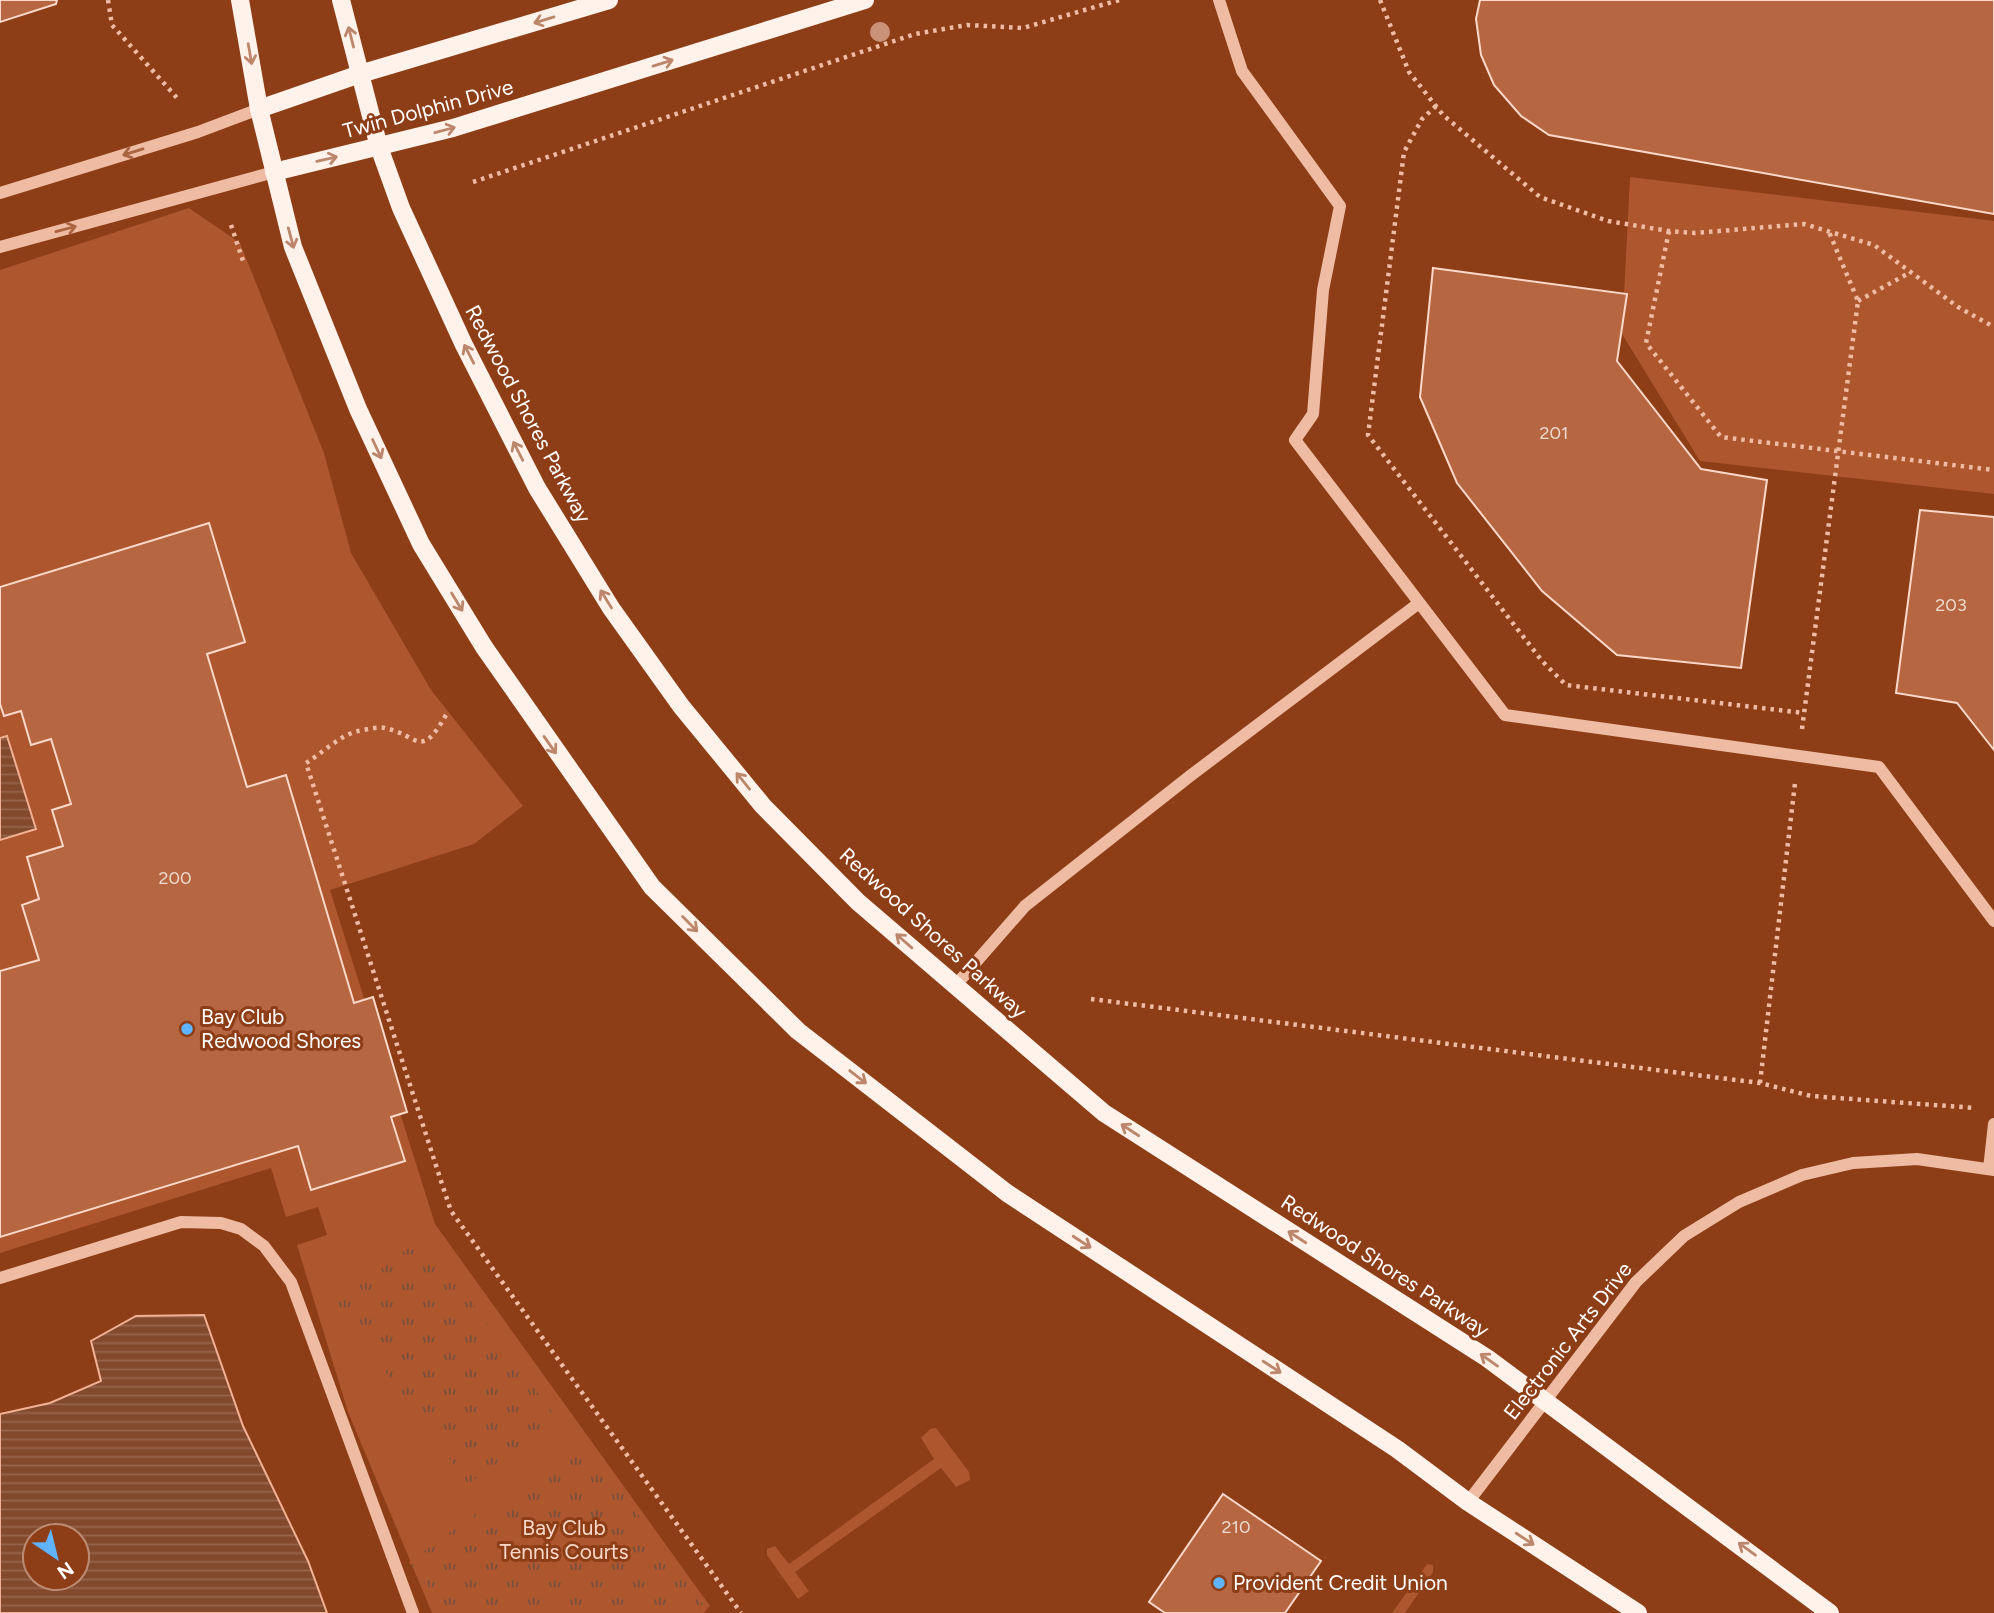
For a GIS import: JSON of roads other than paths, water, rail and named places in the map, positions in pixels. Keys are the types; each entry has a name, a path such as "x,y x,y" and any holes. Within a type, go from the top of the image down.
{"main road":[{"path":"240,0 259,108 293,247 358,409 421,544 511,689 652,887 798,1031 1007,1193 1397,1449 1468,1502 1638,1613"},
{"name":"Redwood Shores Parkway","path":"341,0 379,147 401,208 464,345 537,488 611,608 681,706 763,806 858,902 1104,1113 1487,1358 1830,1613"},
{"path":"259,108 360,74 609,0"},
{"name":"Twin Dolphin Drive","path":"275,172 453,128 865,0"}],"street":[{"path":"1219,0 1242,71 1340,206 1323,290 1313,414 1295,440 1505,715 1879,767 1994,921"},
{"path":"0,193 198,132 259,108"},
{"name":"Twin Dolphin Drive","path":"0,247 275,172"},
{"path":"955,986 1026,906 1201,768 1419,603"},
{"path":"1992,1169 1994,1124"},
{"name":"Electronic Arts Drive","path":"1468,1502 1636,1282 1684,1236 1739,1202 1802,1175 1853,1163 1917,1159 1992,1169"},
{"path":"0,1278 181,1222 221,1223 241,1228 264,1246 291,1282 413,1613"}],"place":[{"name":"Bay Club Redwood Shores","path":"187,1029"},
{"name":"Provident Credit Union","path":"1219,1583"}],"park label":[{"name":"Bay Club Tennis Courts","path":"564,1540"}]}
